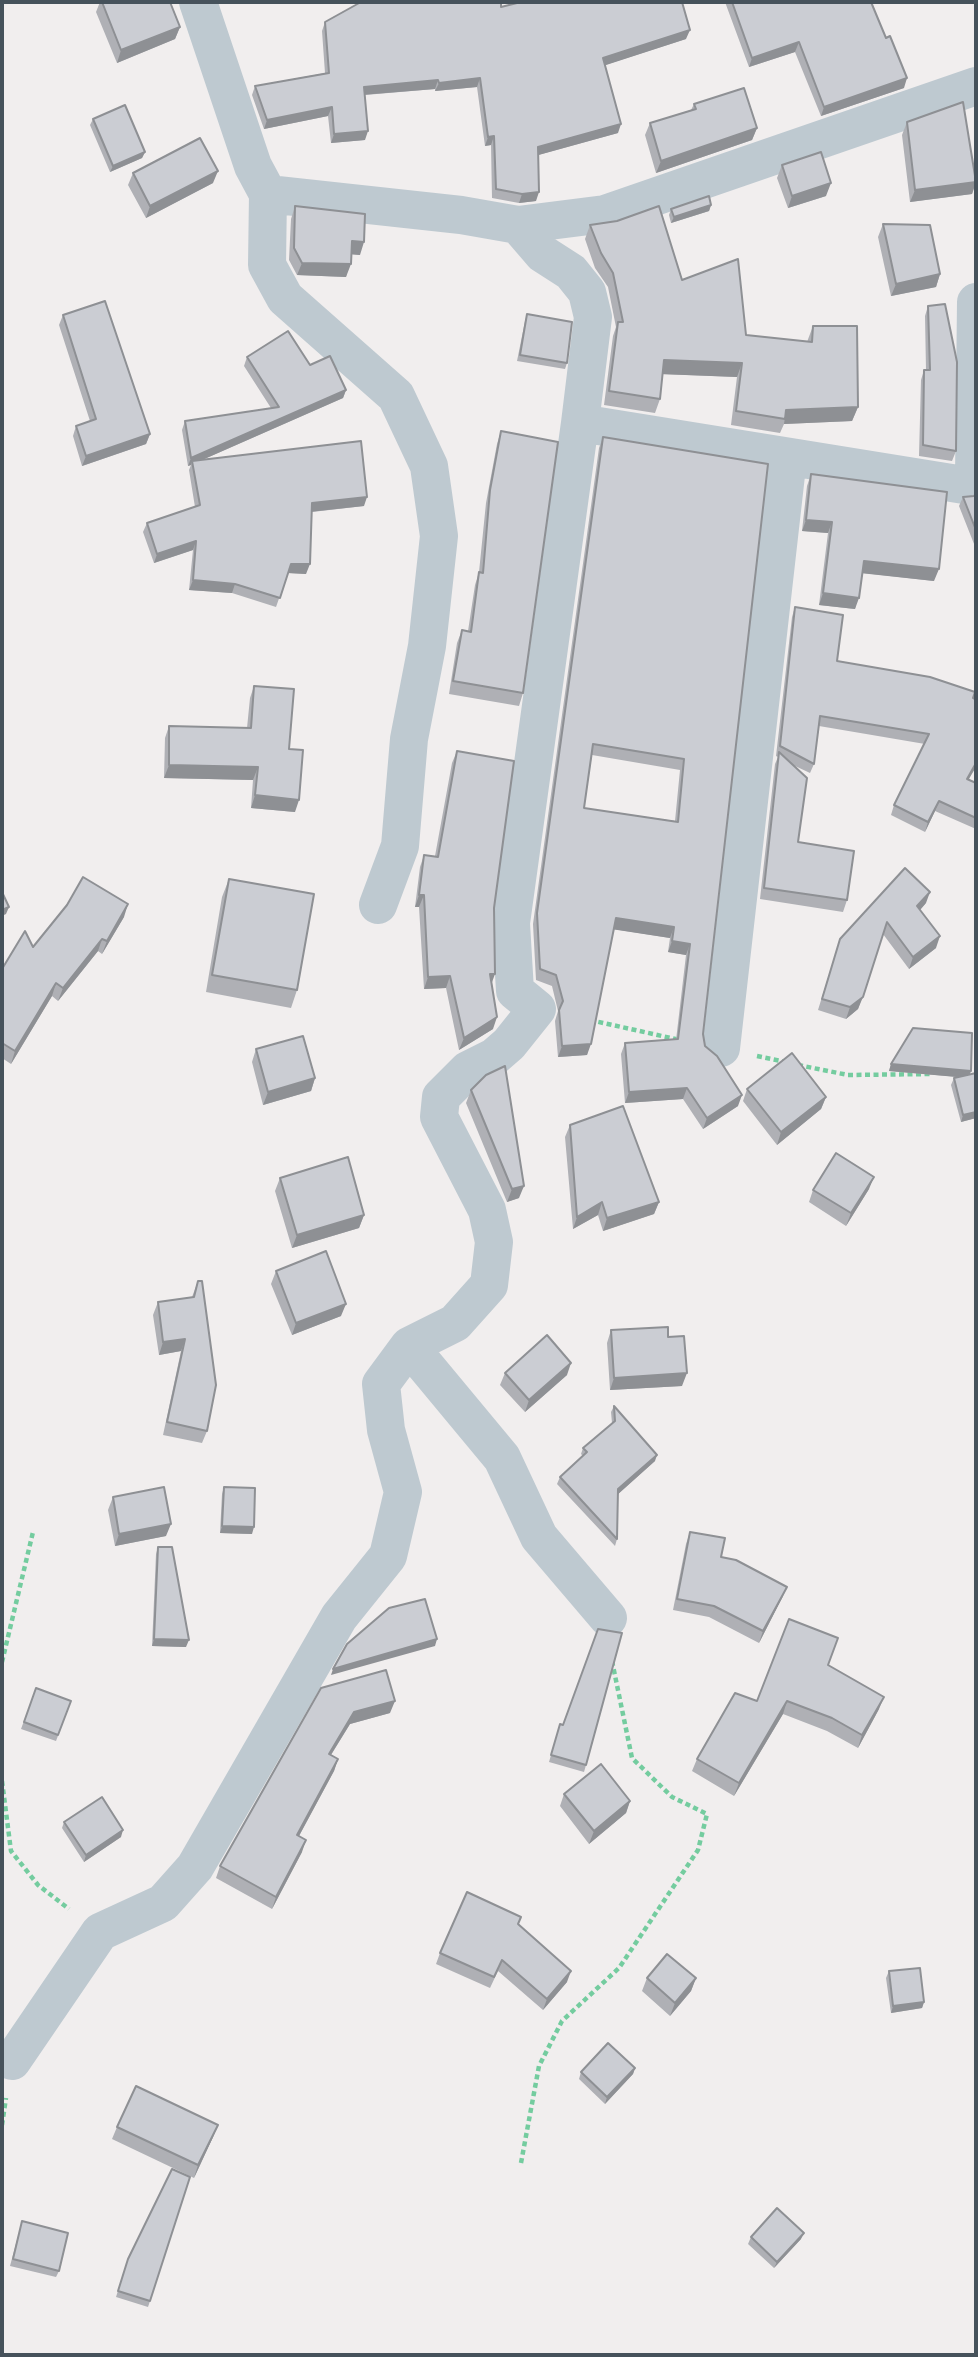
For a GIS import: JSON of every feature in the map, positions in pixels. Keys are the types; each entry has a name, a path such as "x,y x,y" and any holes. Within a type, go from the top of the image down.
{"street":[{"path":"198,2 253,166 268,194 267,265 285,298 396,396 429,466 439,536 427,646 409,739 400,846 377,905"},
{"path":"268,194 461,215 518,225 605,214 976,86"},
{"path":"12,2061 100,1932 163,1903 195,1867 340,1617 388,1556 403,1492 386,1430 381,1384 409,1346 455,1323 489,1285 494,1242 486,1210 439,1117 441,1097 468,1070 494,1057 509,1044 537,1009 516,991 510,923 593,317 587,292 571,272 543,254 518,225"},
{"path":"580,422 964,485 974,477 976,302"},
{"path":"720,1048 788,457"},
{"path":"409,1346 502,1458 539,1537 608,1618"}],"path":[{"path":"2,1662 33,1532"},
{"path":"521,2163 540,2066 562,2021 619,1968 698,1850 707,1814 672,1797 632,1759 614,1678 608,1618"},
{"path":"2,1781 11,1851 38,1885 100,1932"}],"building":[{"path":"102,2 170,2 180,27 121,50"},
{"path":"361,2 501,2 501,7 521,2 682,2 690,30 603,58 621,124 538,147 539,192 522,194 496,189 494,136 488,137 480,78 364,87 368,131 334,134 332,107 267,120 255,86 329,73 325,22"},
{"path":"732,2 871,2 886,38 890,36 907,78 824,107 799,42 752,58"},
{"path":"744,88 757,128 661,161 650,123 696,109 694,104"},
{"path":"963,102 976,182 915,190 907,122"},
{"path":"125,105 145,152 113,166 93,119"},
{"path":"200,138 218,171 150,206 133,173"},
{"path":"821,152 831,183 792,196 782,165"},
{"path":"709,196 711,205 674,217 671,209"},
{"path":"295,206 365,214 364,242 352,241 351,264 302,263 294,248"},
{"path":"659,206 682,280 738,259 746,335 812,342 813,326 857,326 858,407 786,410 785,419 736,411 742,363 664,360 660,399 609,391 618,322 623,322 613,273 601,253 590,225 617,221"},
{"path":"883,224 930,225 940,274 896,284"},
{"path":"105,301 150,434 86,456 76,426 96,419 63,315"},
{"path":"945,304 957,362 956,451 923,445 924,370 930,370 928,306"},
{"path":"527,314 572,322 567,363 520,355"},
{"path":"288,331 310,365 330,356 346,390 191,458 185,421 279,407 247,357"},
{"path":"501,431 558,442 523,693 453,681 462,630 471,632 479,572 483,573 490,490"},
{"path":"603,437 768,464 703,1034 705,1046 717,1056 742,1095 707,1118 687,1088 629,1092 625,1043 678,1039 690,944 672,941 674,927 616,918 591,1044 562,1046 559,1010 563,1001 556,975 540,969 537,913","holes":["593,744 684,759 678,822 584,808"]},
{"path":"361,441 367,497 312,503 310,564 291,564 280,598 235,584 193,580 196,541 157,554 147,523 200,505 192,461"},
{"path":"811,474 947,492 939,569 864,561 859,598 823,593 832,522 806,520"},
{"path":"976,494 976,530 963,497"},
{"path":"795,607 843,615 837,661 930,677 975,692 976,763 967,779 976,783 976,818 939,801 928,822 894,805 929,734 820,716 814,764 780,746"},
{"path":"254,686 294,689 289,749 303,750 299,800 255,795 258,767 169,765 169,726 251,728"},
{"path":"457,751 514,761 494,908 495,974 490,974 497,1017 464,1038 450,976 428,977 424,895 419,895 424,855 438,857"},
{"path":"779,752 807,778 798,842 854,851 847,900 764,888"},
{"path":"905,868 930,892 917,906 940,936 913,957 887,922 863,997 850,1007 822,999 840,939"},
{"path":"83,877 128,904 107,941 102,939 63,988 56,983 15,1051 2,1043 2,969 25,931 33,947 67,905"},
{"path":"229,879 314,894 297,990 212,975"},
{"path":"2,892 9,907 2,910"},
{"path":"913,1028 972,1033 971,1071 891,1064"},
{"path":"303,1036 315,1078 268,1092 256,1049"},
{"path":"792,1053 826,1097 781,1132 747,1089"},
{"path":"505,1066 524,1186 512,1189 471,1090 486,1075"},
{"path":"976,1073 976,1112 963,1115 954,1078"},
{"path":"623,1106 659,1202 607,1218 602,1202 577,1217 570,1125"},
{"path":"836,1153 874,1177 851,1213 813,1190"},
{"path":"348,1157 364,1215 297,1235 280,1178"},
{"path":"326,1251 346,1304 296,1323 276,1271"},
{"path":"198,1281 202,1281 216,1385 207,1431 167,1422 185,1339 163,1342 158,1302 194,1297"},
{"path":"668,1327 668,1337 684,1336 687,1373 614,1378 611,1330"},
{"path":"547,1335 571,1363 529,1400 505,1373"},
{"path":"614,1406 657,1455 618,1489 617,1539 560,1477 587,1452 583,1448 615,1421"},
{"path":"164,1487 171,1524 119,1534 113,1497"},
{"path":"224,1487 255,1488 254,1527 222,1526"},
{"path":"690,1532 725,1538 721,1557 736,1560 787,1587 763,1631 714,1606 677,1599"},
{"path":"158,1547 172,1547 189,1640 154,1639"},
{"path":"425,1599 437,1639 333,1669 347,1644 389,1608"},
{"path":"789,1619 838,1638 828,1665 884,1697 862,1735 832,1718 787,1701 739,1783 697,1759 735,1693 757,1701"},
{"path":"598,1629 622,1633 586,1765 551,1755 560,1724 563,1725"},
{"path":"386,1670 395,1701 354,1712 329,1754 338,1759 297,1835 306,1840 276,1897 220,1866 321,1688"},
{"path":"36,1688 71,1701 58,1735 24,1722"},
{"path":"601,1764 630,1801 594,1831 564,1794"},
{"path":"102,1797 123,1830 86,1855 64,1822"},
{"path":"467,1892 521,1917 518,1924 571,1971 547,1999 502,1960 494,1977 440,1953"},
{"path":"667,1954 696,1978 675,2003 647,1978"},
{"path":"920,1968 924,2002 893,2006 889,1971"},
{"path":"608,2043 635,2068 607,2097 581,2072"},
{"path":"136,2086 218,2125 198,2165 117,2127"},
{"path":"172,2169 190,2177 150,2301 118,2291 128,2259"},
{"path":"777,2208 804,2233 777,2262 751,2237"},
{"path":"22,2221 68,2233 59,2271 13,2259"}]}
